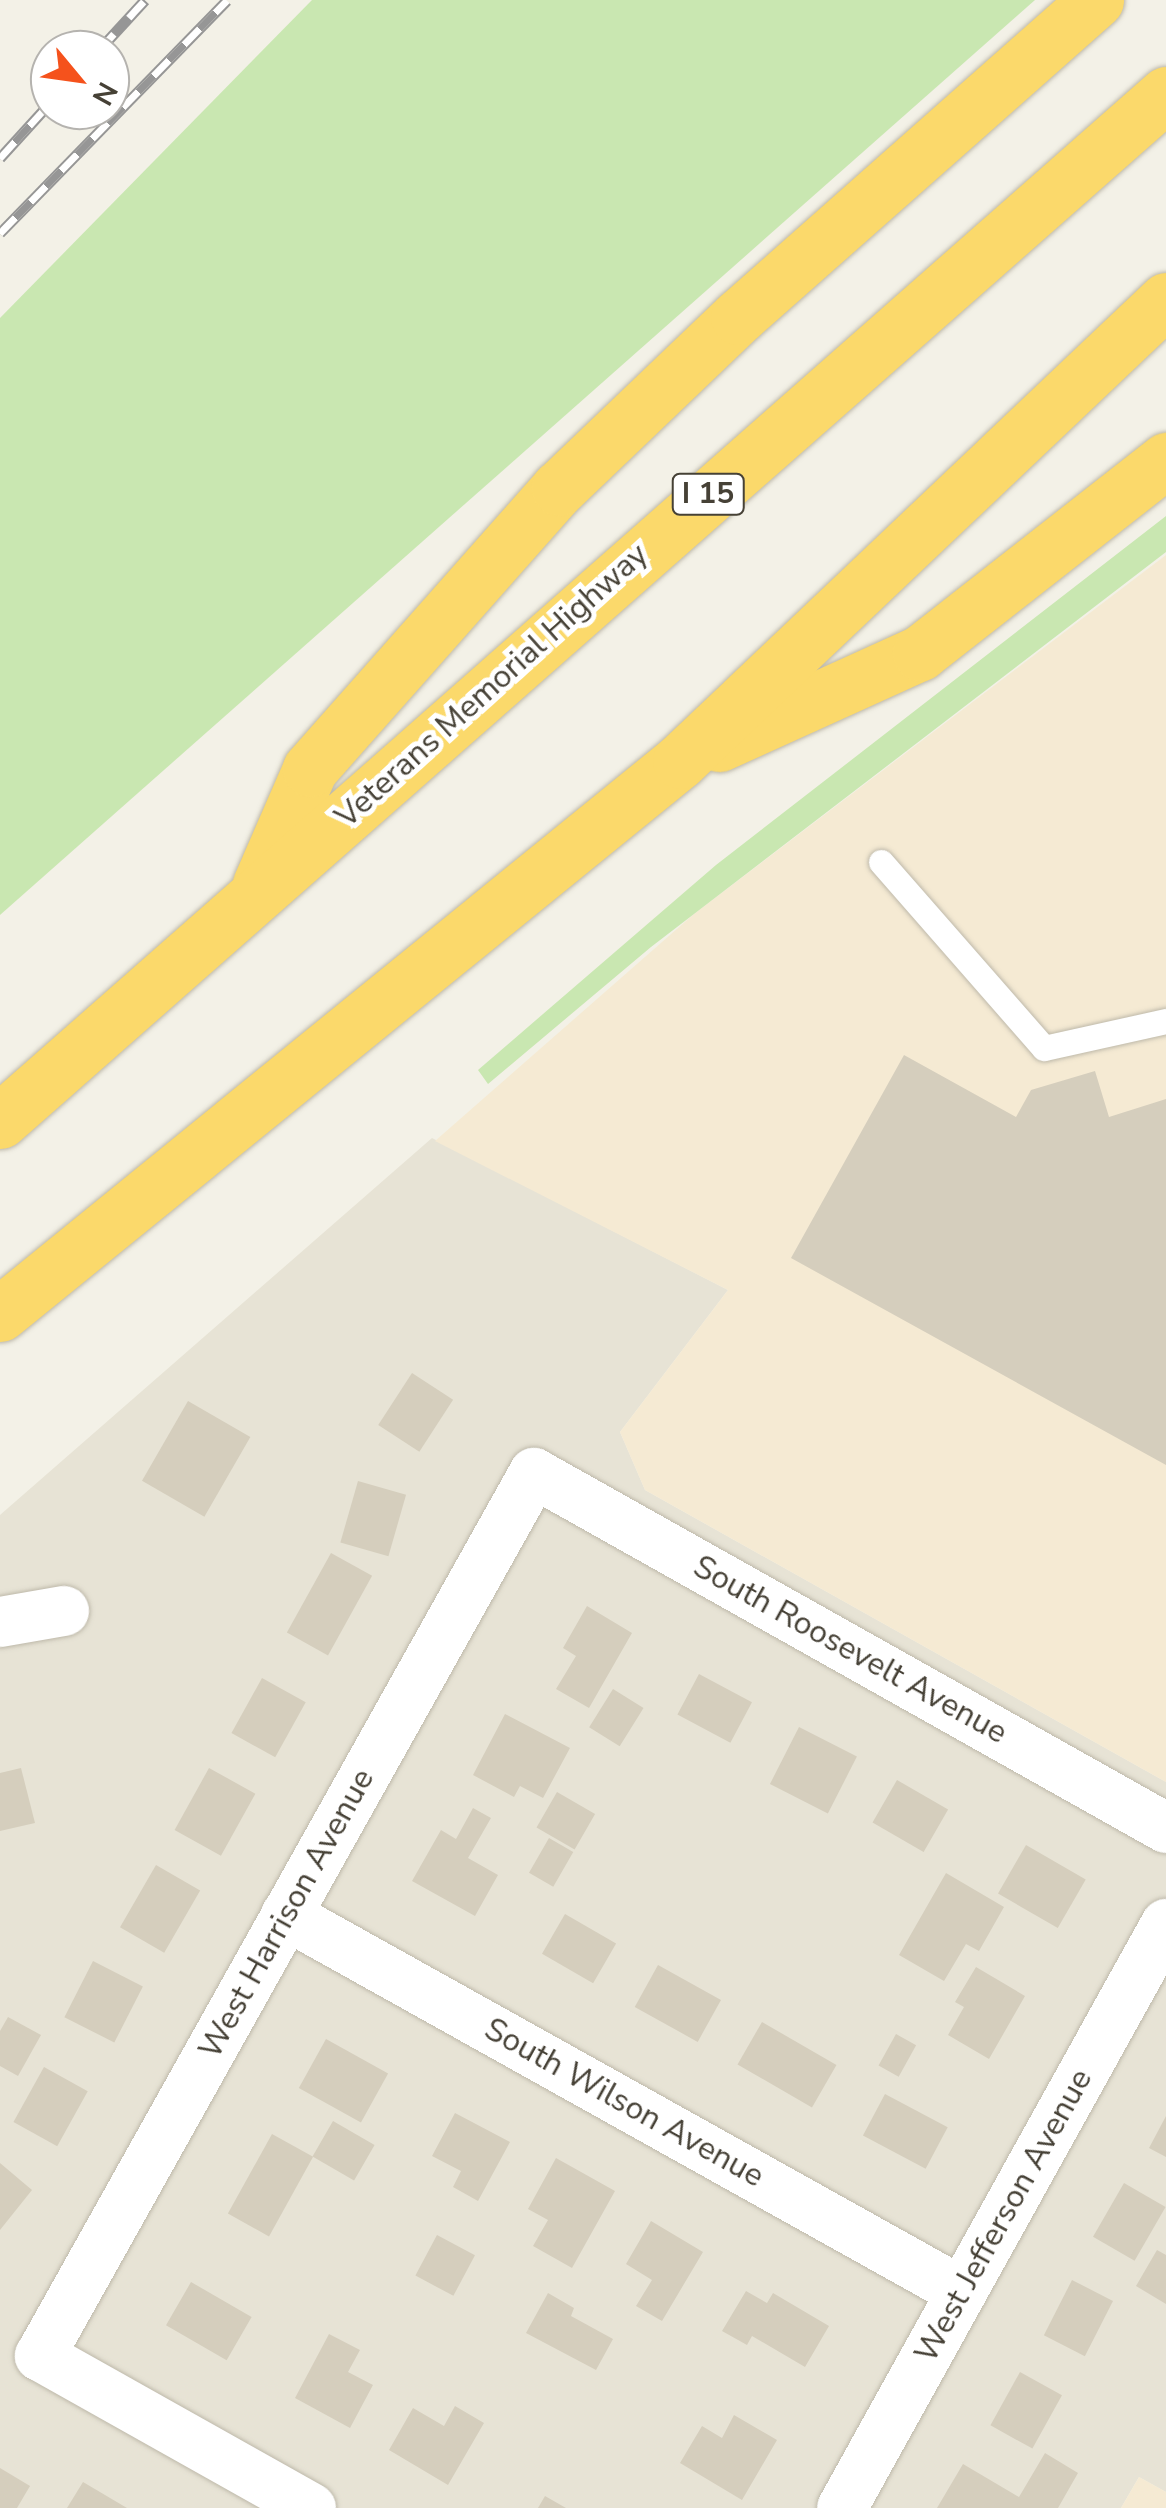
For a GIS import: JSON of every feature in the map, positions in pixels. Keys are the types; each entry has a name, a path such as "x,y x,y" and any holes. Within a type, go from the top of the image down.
{"highway":[{"path":"254,899 310,769 474,579 738,316 1096,0"},
{"name":"Veterans Memorial Highway","path":"0,1121 1166,94"},
{"path":"0,1314 680,762 1166,300"},
{"path":"680,762 920,653 1166,460"}],"street":[{"name":"South Roosevelt Avenue","path":"534,1473 1166,1828"},
{"name":"West Harrison Avenue","path":"311,2508 40,2356 534,1473"},
{"path":"0,1622 64,1611"},
{"name":"South Wilson Avenue","path":"286,1914 962,2292"},
{"name":"West Jefferson Avenue","path":"842,2508 1166,1924"}],"lane":[{"path":"880,862 1044,1048 1166,1021"}],"shaded area":[{"path":"1166,555 1166,1782 645,1490 620,1432 728,1290 435,1141 694,914"},
{"path":"432,1138 728,1290 620,1432 645,1490 1166,1782 1166,2492 1139,2477 1121,2508 0,2508 0,1515"},
{"path":"1139,2477 1166,2492 1166,2508 1121,2508"}],"green space":[{"path":"312,0 1035,0 0,915 0,318"},
{"path":"1166,516 1166,552 651,947 488,1084 478,1070 716,865"}],"building":[{"path":"904,1055 1016,1117 1031,1090 1095,1071 1109,1117 1166,1099 1166,1465 791,1258"},
{"path":"412,1373 453,1400 419,1452 378,1425"},
{"path":"188,1401 250,1437 204,1517 142,1481"},
{"path":"358,1481 406,1495 388,1556 340,1543"},
{"path":"331,1553 372,1576 328,1655 287,1633"},
{"path":"587,1606 632,1633 589,1708 556,1689 576,1656 563,1648"},
{"path":"699,1674 752,1702 730,1743 677,1715"},
{"path":"262,1678 306,1702 275,1757 231,1733"},
{"path":"613,1689 644,1708 620,1746 589,1727"},
{"path":"505,1714 570,1748 543,1798 520,1786 514,1797 473,1775"},
{"path":"799,1727 857,1757 828,1814 770,1784"},
{"path":"21,1768 35,1823 0,1831 0,1773"},
{"path":"209,1768 255,1794 221,1856 175,1830"},
{"path":"897,1780 948,1810 924,1852 872,1822"},
{"path":"557,1792 595,1814 575,1850 536,1828"},
{"path":"473,1808 491,1818 468,1858 498,1875 475,1916 412,1881 441,1830 456,1839"},
{"path":"549,1838 573,1852 553,1887 529,1873"},
{"path":"1026,1845 1086,1880 1058,1928 998,1893"},
{"path":"156,1865 200,1890 164,1953 120,1927"},
{"path":"946,1873 1004,1907 979,1951 966,1944 944,1981 899,1955"},
{"path":"565,1914 616,1944 593,1983 542,1954"},
{"path":"93,1961 143,1986 114,2043 64,2017"},
{"path":"658,1965 721,2000 698,2042 635,2007"},
{"path":"976,1967 1025,1996 989,2059 948,2035 964,2007 955,2002"},
{"path":"8,2017 41,2035 18,2076 0,2066 0,2031"},
{"path":"762,2022 836,2065 812,2107 738,2064"},
{"path":"896,2034 916,2045 899,2077 879,2065"},
{"path":"326,2039 388,2073 361,2122 299,2088"},
{"path":"44,2067 88,2091 57,2146 13,2122"},
{"path":"885,2094 948,2127 926,2169 863,2135"},
{"path":"455,2113 510,2142 478,2201 453,2187 461,2171 432,2156"},
{"path":"1166,2116 1166,2157 1149,2148"},
{"path":"333,2121 375,2145 354,2181 312,2157"},
{"path":"272,2134 313,2157 269,2236 228,2214"},
{"path":"556,2158 615,2191 572,2268 533,2246 548,2220 528,2209"},
{"path":"0,2163 32,2190 0,2230"},
{"path":"1124,2183 1166,2207 1135,2261 1093,2237"},
{"path":"651,2221 703,2252 662,2321 636,2306 652,2280 626,2264"},
{"path":"437,2235 475,2255 453,2296 415,2276"},
{"path":"1157,2250 1166,2255 1166,2304 1136,2286"},
{"path":"1072,2280 1113,2301 1085,2356 1044,2335"},
{"path":"191,2282 252,2317 227,2360 166,2325"},
{"path":"746,2291 767,2303 773,2293 829,2326 805,2367 752,2336 747,2345 722,2331"},
{"path":"548,2293 574,2308 571,2316 613,2339 596,2370 526,2333"},
{"path":"329,2334 360,2350 348,2372 373,2385 350,2428 295,2398"},
{"path":"1020,2372 1062,2395 1032,2449 990,2425"},
{"path":"455,2406 484,2423 448,2485 389,2450 413,2408 444,2426"},
{"path":"734,2415 777,2440 742,2500 680,2463 702,2426 722,2438"},
{"path":"1045,2453 1078,2473 1058,2508 937,2508 963,2464 1019,2497"},
{"path":"0,2468 30,2486 17,2508 0,2508"},
{"path":"83,2482 127,2508 67,2508"},
{"path":"545,2496 566,2508 538,2508"}],"railway":[{"path":"117,30 145,0"},
{"path":"0,233 227,0"},
{"path":"0,158 30,125"}]}
